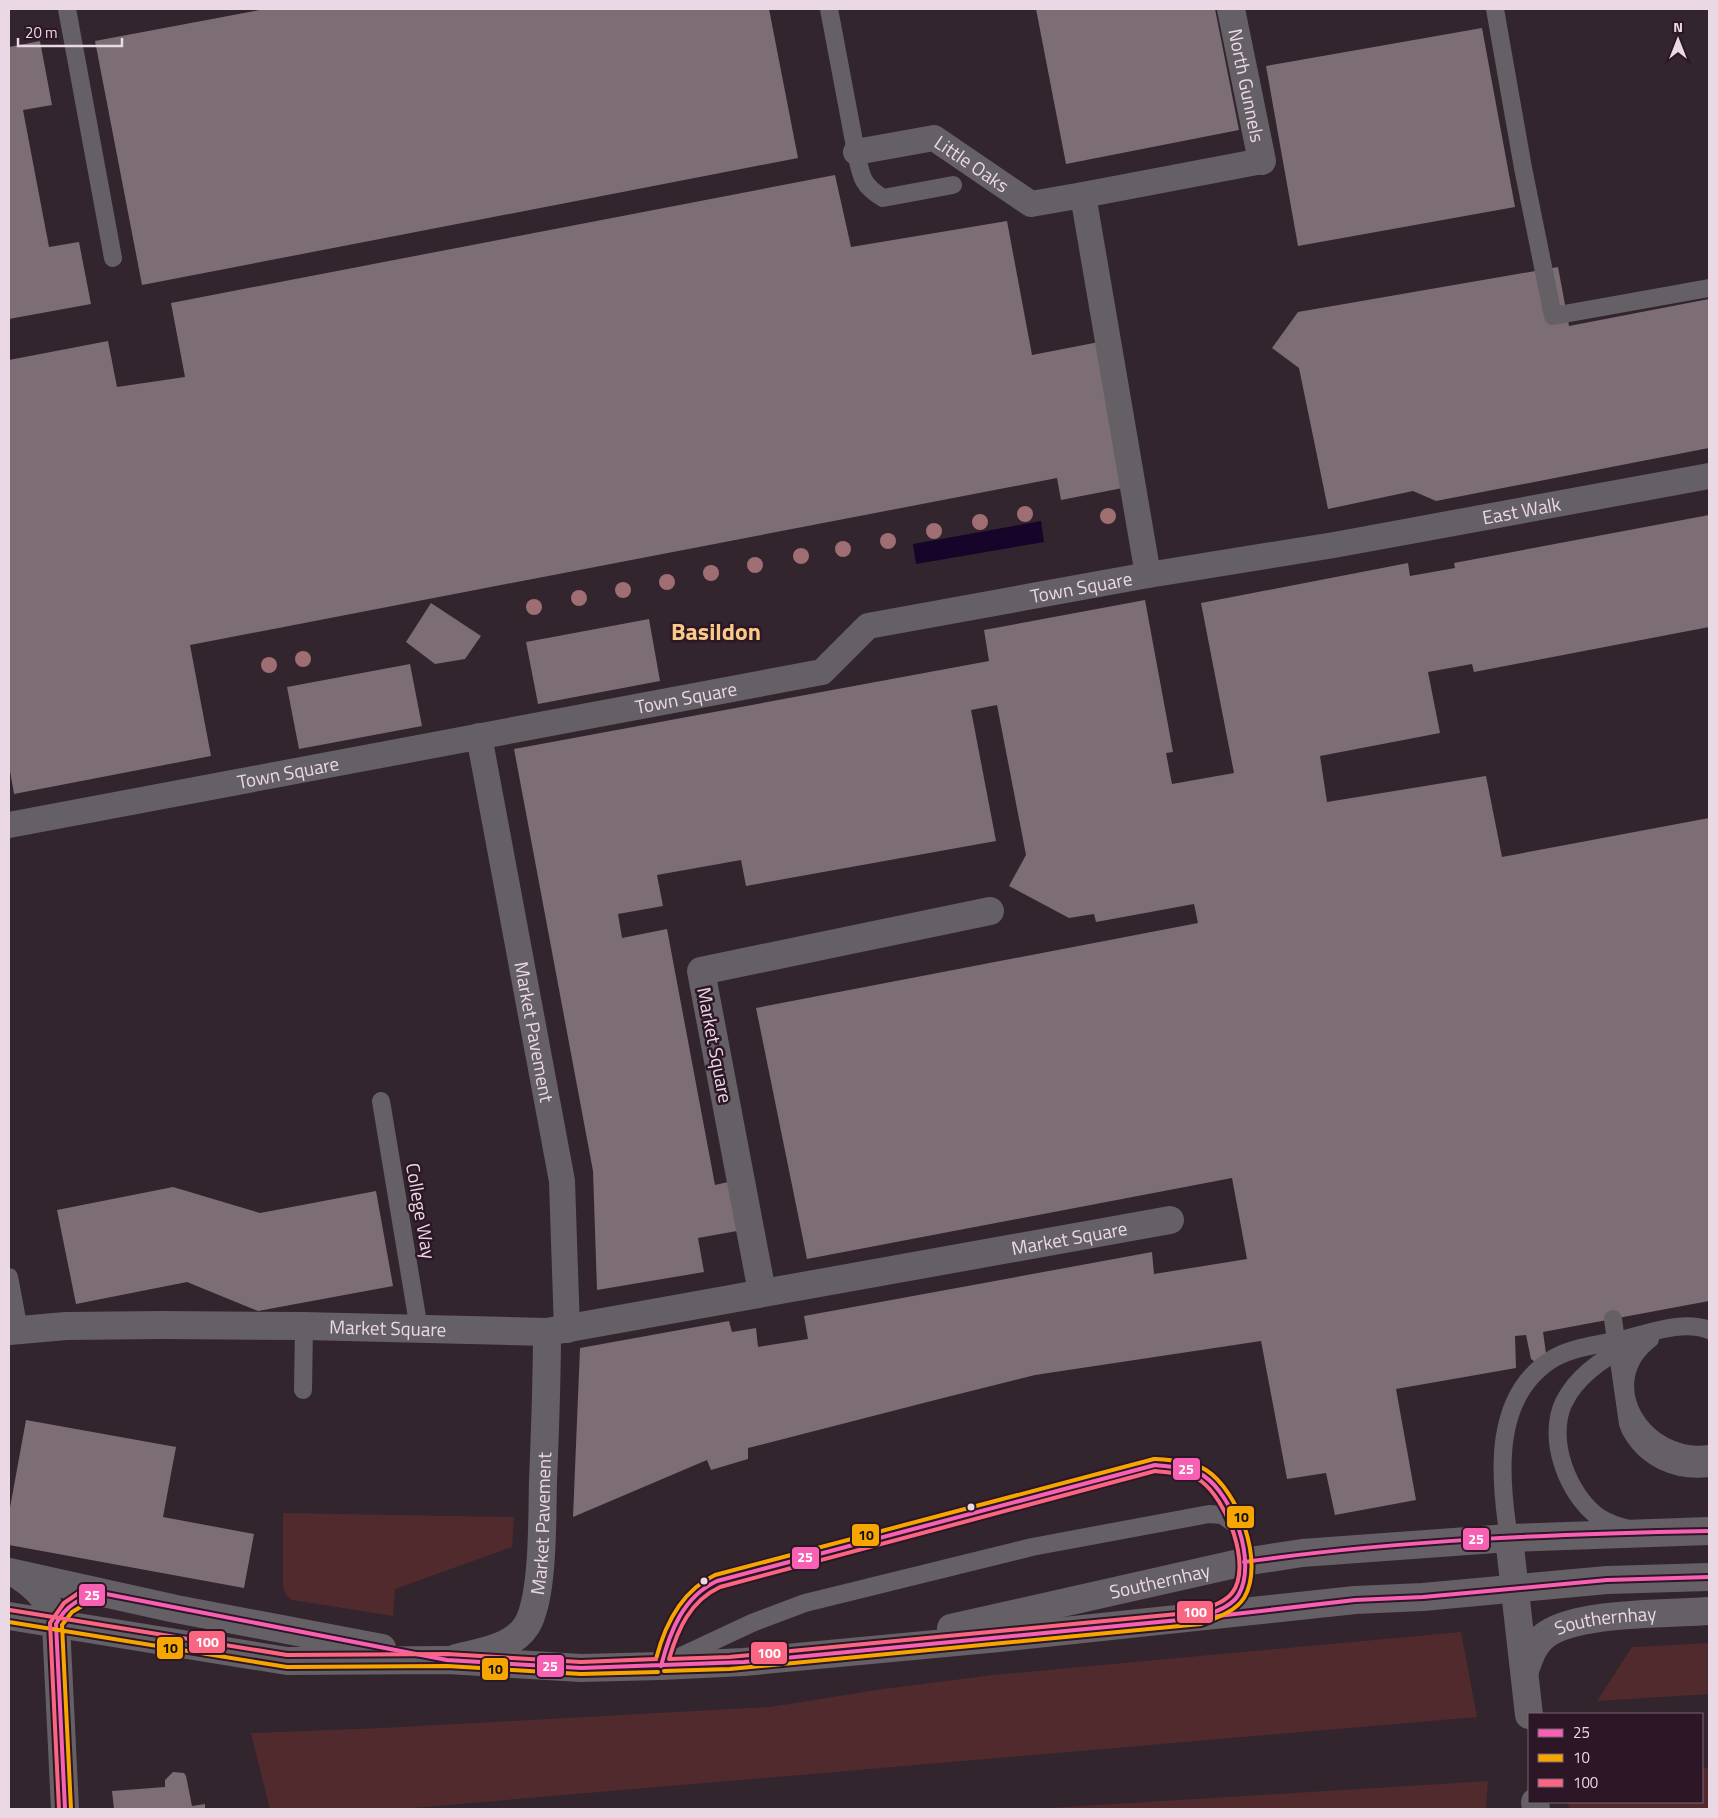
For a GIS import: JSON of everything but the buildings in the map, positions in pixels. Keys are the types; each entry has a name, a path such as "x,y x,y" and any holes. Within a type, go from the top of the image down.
{"street":[{"name":"North Gunnels","path":"1231,9 1262,161"},
{"name":"Little Oaks","path":"856,152 934,138 1031,204 1262,161"},
{"path":"1083,195 1148,575"},
{"name":"East Walk","path":"1334,545 1709,476"},
{"name":"Town Square","path":"14,824 822,672 868,626 1148,575 1334,545"},
{"name":"Market Pavement","path":"447,1660 486,1651 513,1640 527,1625 535,1603 542,1539 557,1331 562,1181 479,736"},
{"name":"Market Square","path":"762,1292 702,971 990,911"},
{"name":"Market Square","path":"14,1330 66,1326 304,1326 557,1331 762,1292 1170,1220"},
{"name":"Southernhay","path":"845,1652 1244,1562 1302,1553 1509,1538 1709,1531"},
{"path":"1509,1538 1529,1713"},
{"name":"Southernhay","path":"1509,1538 1520,1555 1530,1565 1547,1572 1607,1580"},
{"name":"Southernhay","path":"12,1573 101,1593 447,1660"},
{"name":"Southernhay","path":"12,1573 42,1593 50,1606 56,1624"},
{"name":"Southernhay","path":"9,1616 287,1661 447,1660 581,1668 729,1663 1200,1618 1355,1600 1423,1597 1607,1580 1709,1577"},
{"name":"Southernhay","path":"56,1624 61,1612 72,1603 86,1596 101,1593"},
{"name":"Southernhay","path":"1525,1670 1532,1650 1544,1636 1564,1625 1593,1619 1709,1611"},
{"path":"56,1624 65,1809"}],"lane":[{"path":"67,9 113,258"},
{"name":"Little Oaks","path":"829,9 860,172 868,189 883,198 953,185"},
{"path":"1495,9 1523,168 1553,316 1709,288"},
{"name":"College Way","path":"381,1101 419,1329"},
{"path":"9,1277 14,1330"},
{"path":"1613,1319 1628,1424 1641,1445 1660,1460 1684,1468 1709,1468"},
{"path":"1709,1325 1679,1325 1656,1334 1638,1351 1627,1383 1632,1417 1646,1434 1662,1446 1679,1452 1697,1456 1709,1454"},
{"path":"303,1390 304,1326"},
{"path":"1509,1538 1502,1495 1502,1462 1507,1423 1516,1397 1536,1371 1556,1357 1662,1330 1684,1327 1709,1330"},
{"path":"1647,1532 1601,1519 1588,1507 1566,1474 1559,1449 1558,1425 1564,1403 1576,1384 1614,1353 1662,1330"},
{"path":"661,1666 667,1642 680,1616 698,1593 722,1581 755,1570 1155,1465 1186,1468 1203,1475 1218,1487 1230,1506 1238,1526 1244,1562 1239,1594 1224,1608 1200,1618"},
{"path":"661,1666 752,1623 805,1603 893,1580 1032,1547 1209,1514 1222,1515 1238,1526"}],"shaded area":[{"path":"1041,521 1044,542 916,564 913,544"},
{"path":"283,1513 514,1517 512,1547 395,1589 393,1616 292,1600 287,1596 283,1588"},
{"path":"1461,1632 1477,1717 401,1809 270,1809 251,1733 382,1728 770,1707 883,1689 993,1675"},
{"path":"1709,1643 1709,1694 1597,1701 1632,1647"},
{"path":"1703,1768 1709,1768 1709,1809 1569,1809 1568,1803 1703,1803"},
{"path":"1488,1781 1486,1809 1033,1809"}],"transit line":[{"name":"10","path":"656,1659 664,1633 676,1610 693,1590 715,1575 1154,1459 1181,1461 1194,1465 1206,1470 1218,1480 1229,1494 1238,1511 1250,1548 1252,1567 1250,1584 1244,1598 1230,1611 1201,1624 730,1669 664,1671"},
{"name":"25","path":"661,1666 669,1640 680,1616 695,1596 717,1581 1155,1465 1187,1469 1204,1476 1215,1485 1224,1498 1233,1513 1239,1530 1245,1564 1244,1580 1239,1594 1227,1606 1200,1618"},
{"name":"100","path":"1155,1471 1185,1475 1201,1481 1219,1502 1234,1534 1240,1567 1238,1581 1232,1593 1225,1599 1198,1612 729,1657 669,1659 681,1627 693,1608 720,1587 1155,1471"},
{"name":"25","path":"1244,1562 1360,1548 1476,1539 1709,1531"},
{"name":"25","path":"65,1809 56,1624 69,1607 87,1597 101,1593 447,1660 581,1668 744,1662 1200,1618 1355,1600 1423,1597 1607,1580 1709,1577"},
{"name":"100","path":"59,1809 50,1623 64,1603 83,1590"},
{"name":"10","path":"71,1809 62,1625 72,1612 89,1602"},
{"name":"100","path":"10,1610 287,1655 447,1654 581,1662 656,1659"},
{"name":"10","path":"9,1622 287,1667 447,1666 581,1674 658,1672"}],"district":[{"name":"Basildon","path":"716,632"}]}
